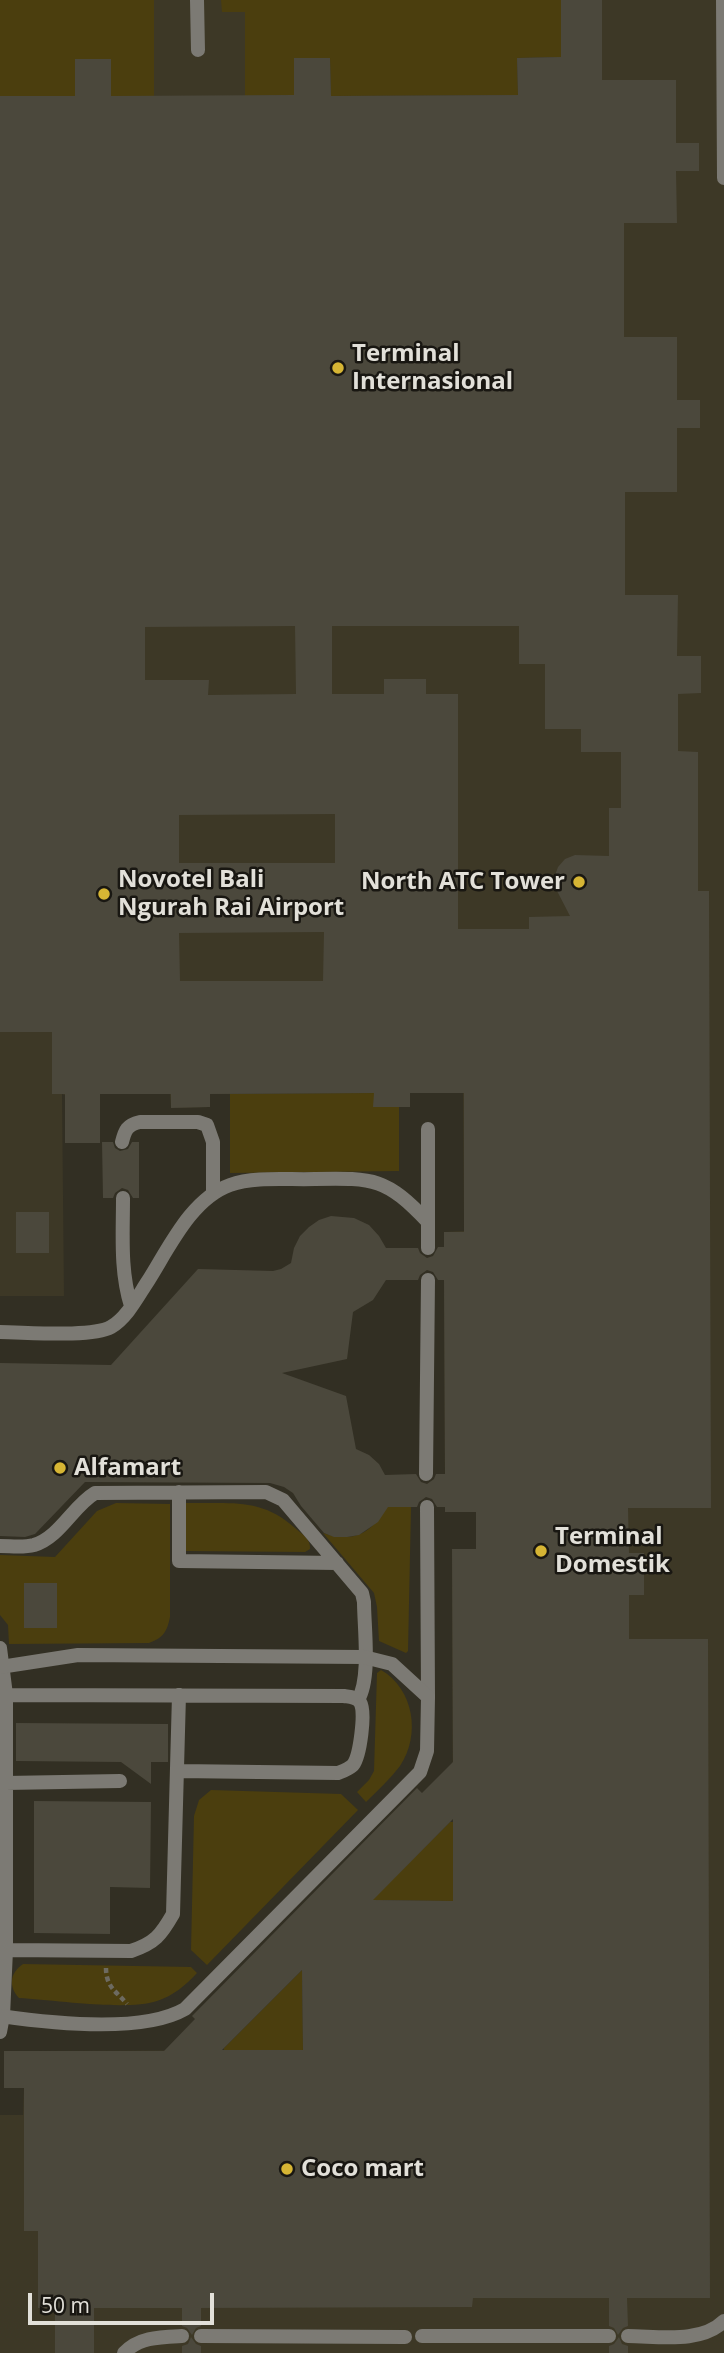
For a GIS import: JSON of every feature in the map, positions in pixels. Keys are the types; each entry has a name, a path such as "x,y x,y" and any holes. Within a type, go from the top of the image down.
{"street":[{"path":"197,0 198,50"},
{"path":"723,0 724,178"},
{"path":"122,1142 125,1130 131,1124 139,1122 198,1122 207,1125 213,1142 214,1194"},
{"path":"428,1129 428,1248"},
{"path":"0,1332 90,1332 113,1326 131,1306 203,1201 230,1185 248,1181 358,1178 379,1183 398,1193 428,1222"},
{"path":"122,1198 122,1268 131,1306"},
{"path":"426,1474 428,1280"},
{"path":"179,1492 179,1561 337,1563"},
{"path":"0,1546 24,1547 40,1542 95,1493 266,1492 283,1500 362,1593 365,1657 362,1693 358,1700 363,1714 358,1754 354,1764 338,1773 178,1771"},
{"path":"2,2016 62,2022 127,2024 158,2020 185,2009 415,1778 424,1763 427,1751 426,1507"},
{"path":"0,1648 6,1695 6,1950 0,2032"},
{"path":"2,1666 78,1656 365,1657 393,1664 428,1697"},
{"path":"6,1695 344,1696 358,1700"},
{"path":"6,1950 131,1951 148,1945 162,1934 173,1914 179,1695"},
{"path":"6,1783 120,1780"},
{"path":"703,2334 718,2328 724,2321"},
{"path":"628,2336 724,2334"},
{"path":"124,2353 133,2343 158,2337 182,2336"},
{"path":"201,2336 405,2337"},
{"path":"422,2336 609,2336"}],"path":[{"path":"106,1952 106,1978 109,1986 127,2004 127,2024"}],"shaded area":[{"path":"0,0 724,0 724,2353 0,2353 0,2115 23,2115 24,2088 37,2088 38,2051 302,2050 302,1982 384,1900 453,1900 452,1549 476,1549 476,1512 445,1512 444,1232 464,1231 463,1092 410,1093 373,1107 374,1094 210,1094 210,1107 171,1108 170,1094 100,1094 100,1143 65,1143 65,1095 62,1094 64,1296 0,1296"},
{"path":"0,0 154,0 154,96 111,96 111,59 75,59 75,96 0,96"},
{"path":"221,0 561,0 561,95 554,57 517,58 518,95 331,96 330,58 294,95 245,96 245,12 222,12"},
{"path":"374,1093 374,1107 399,1107 399,1171 230,1173 230,1094"},
{"path":"116,1503 170,1504 170,1617 164,1634 149,1643 9,1644 8,1625 0,1615 0,1555 55,1557 97,1511"},
{"path":"186,1503 244,1504 270,1511 303,1535 309,1542 310,1549 305,1552 185,1551"},
{"path":"386,1507 411,1507 406,1653 379,1641 374,1593 323,1533 344,1537 361,1534 374,1524"},
{"path":"381,1670 392,1678 407,1701 411,1714 411,1741 400,1766 366,1802 357,1792 374,1771 377,1673"},
{"path":"211,1790 341,1794 358,1810 207,1965 191,1950 194,1816 199,1800"},
{"path":"453,1822 453,1901 384,1900 363,1921 357,1915"},
{"path":"314,1958 302,1982 303,2050 224,2050 224,2048"},
{"path":"23,1964 191,1967 197,1973 179,1990 157,2001 127,2005 90,2004 19,1998 13,1989 12,1980 15,1971"}],"building":[{"path":"561,0 602,0 602,80 676,80 676,143 699,143 699,171 676,171 677,223 624,223 624,337 677,337 677,400 700,400 700,428 677,428 677,492 625,492 625,595 678,595 677,656 701,656 701,693 678,694 678,751 698,752 698,891 709,891 711,1508 628,1508 629,1553 644,1553 644,1595 629,1595 629,1639 708,1639 710,2298 627,2298 628,2326 618,2335 614,2328 609,2326 609,2298 473,2298 472,2307 201,2308 201,2326 196,2328 192,2335 182,2326 182,2308 94,2308 94,2353 55,2353 55,2308 38,2308 38,2231 24,2231 24,2088 4,2088 4,2051 164,2051 195,2019 192,2016 417,1788 422,1793 453,1762 452,1549 476,1549 476,1512 445,1512 445,1507 437,1507 432,1499 426,1497 417,1507 388,1507 378,1522 359,1535 334,1537 324,1533 293,1493 270,1483 85,1482 35,1534 25,1537 0,1536 0,1363 111,1365 198,1269 281,1269 291,1263 300,1236 319,1220 331,1216 354,1218 369,1225 386,1248 418,1248 427,1258 433,1256 438,1247 444,1247 444,1232 464,1232 464,1093 410,1093 410,1107 373,1107 374,1093 210,1094 210,1107 171,1108 171,1094 100,1094 100,1143 65,1143 65,1094 52,1094 52,1032 0,1032 0,96 75,96 75,59 111,59 111,96 294,95 294,58 330,58 331,96 518,95 517,58 561,57","holes":["295,626 296,694 208,695 209,680 145,680 145,627","332,626 519,626 519,664 545,664 545,729 581,729 581,752 621,752 621,808 609,808 609,856 575,855 565,859 554,878 555,887 570,916 529,917 529,929 458,929 458,694 426,694 426,679 384,679 384,694 332,694","335,814 335,863 179,863 179,815","324,932 323,981 180,981 179,933","427,1270 433,1272 438,1280 444,1280 445,1474 436,1474 427,1484 421,1482 416,1474 385,1475 379,1464 369,1455 356,1449 346,1396 282,1373 347,1359 353,1312 373,1300 386,1280 418,1280","453,1819 453,1901 373,1900","302,1970 303,2050 222,2050"]},
{"path":"102,1142 113,1142 115,1148 120,1151 128,1149 132,1142 139,1142 139,1198 133,1198 128,1190 122,1188 113,1198 103,1198"},
{"path":"16,1212 49,1212 49,1253 16,1253"},
{"path":"24,1583 57,1583 57,1628 24,1628"},
{"path":"16,1723 168,1724 168,1762 151,1762 151,1784 121,1762 16,1761"},
{"path":"34,1801 151,1802 150,1888 110,1887 110,1934 34,1933"},
{"path":"191,2337 201,2346 201,2353 182,2353 182,2346 188,2344"},
{"path":"619,2337 622,2344 628,2346 628,2353 609,2353 609,2346"}],"place":[{"name":"Terminal Internasional","path":"338,368"},
{"name":"North ATC Tower","path":"579,882"},
{"name":"Novotel Bali Ngurah Rai Airport","path":"104,894"},
{"name":"Alfamart","path":"60,1468"},
{"name":"Terminal Domestik","path":"541,1551"},
{"name":"Coco mart","path":"287,2169"}]}
